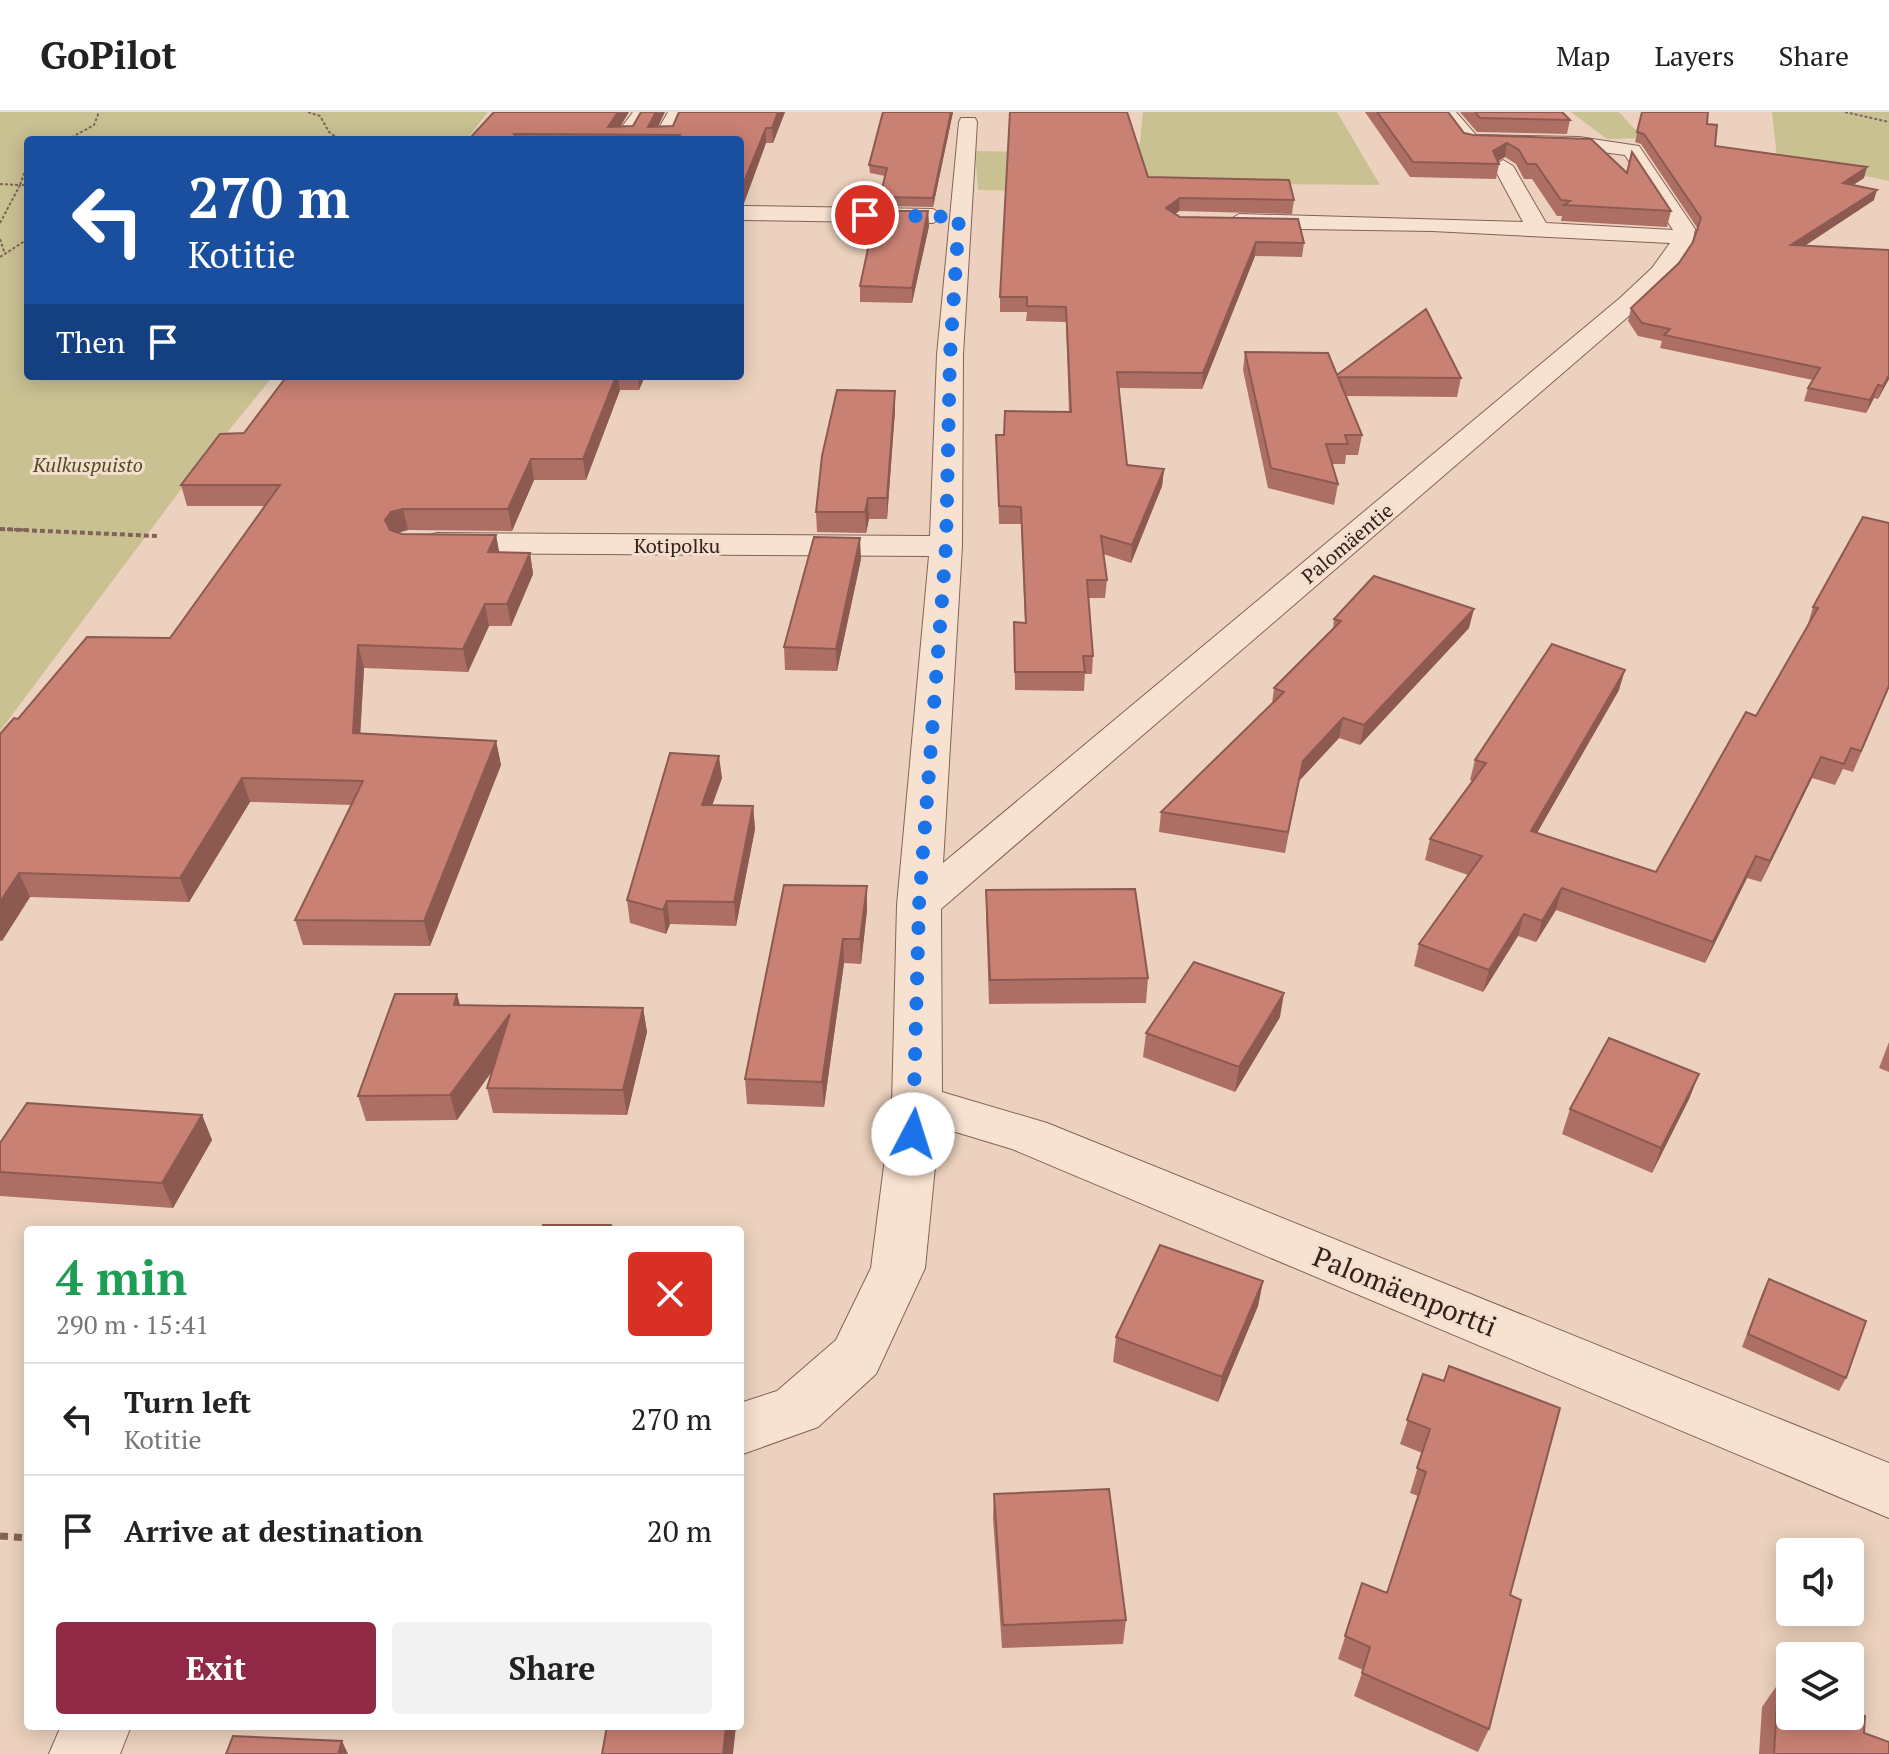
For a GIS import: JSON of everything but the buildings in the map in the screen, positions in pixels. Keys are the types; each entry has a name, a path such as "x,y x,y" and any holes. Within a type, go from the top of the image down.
{"street":[{"path":"625,136 642,112"},
{"path":"664,136 677,112"},
{"path":"1211,221 1537,227 1684,237 1684,229 1632,150 1579,143 1471,141 1446,112"},
{"path":"744,1428 797,1409 856,1357 898,1268 917,1103 919,905 946,546 950,355 968,122"},
{"path":"1503,166 1537,227"},
{"path":"744,213 959,217"},
{"name":"Palomäentie","path":"919,905 1598,329 1644,288 1678,251 1684,237"},
{"name":"Kotipolku","path":"408,543 946,546"},
{"name":"Palomäenportti","path":"917,1103 1029,1136 1889,1491"},
{"path":"84,1754 95,1730"}],"path":[{"path":"74,136 94,125 99,112"},
{"path":"308,112 320,116 334,136"},
{"path":"1845,112 1889,122"},
{"path":"0,223 24,174"},
{"path":"0,184 24,185"},
{"path":"0,239 5,254"},
{"path":"0,258 24,242"},
{"path":"0,529 157,536"},
{"path":"0,1536 24,1538"}],"green space":[{"name":"Kulkuspuisto","path":"0,112 488,112 469,136 24,136 24,380 270,380 179,492 0,731"},
{"path":"1143,112 1337,112 1380,185 1163,183 1103,192 978,190 975,151 1089,153 1140,143"},
{"path":"1571,112 1619,112 1643,138 1607,139"},
{"path":"1772,112 1889,112 1889,181 1777,158"}],"route":[{"path":"865,215 959,217 959,261 950,355 946,546 919,905 917,1103 913,1134"}]}
